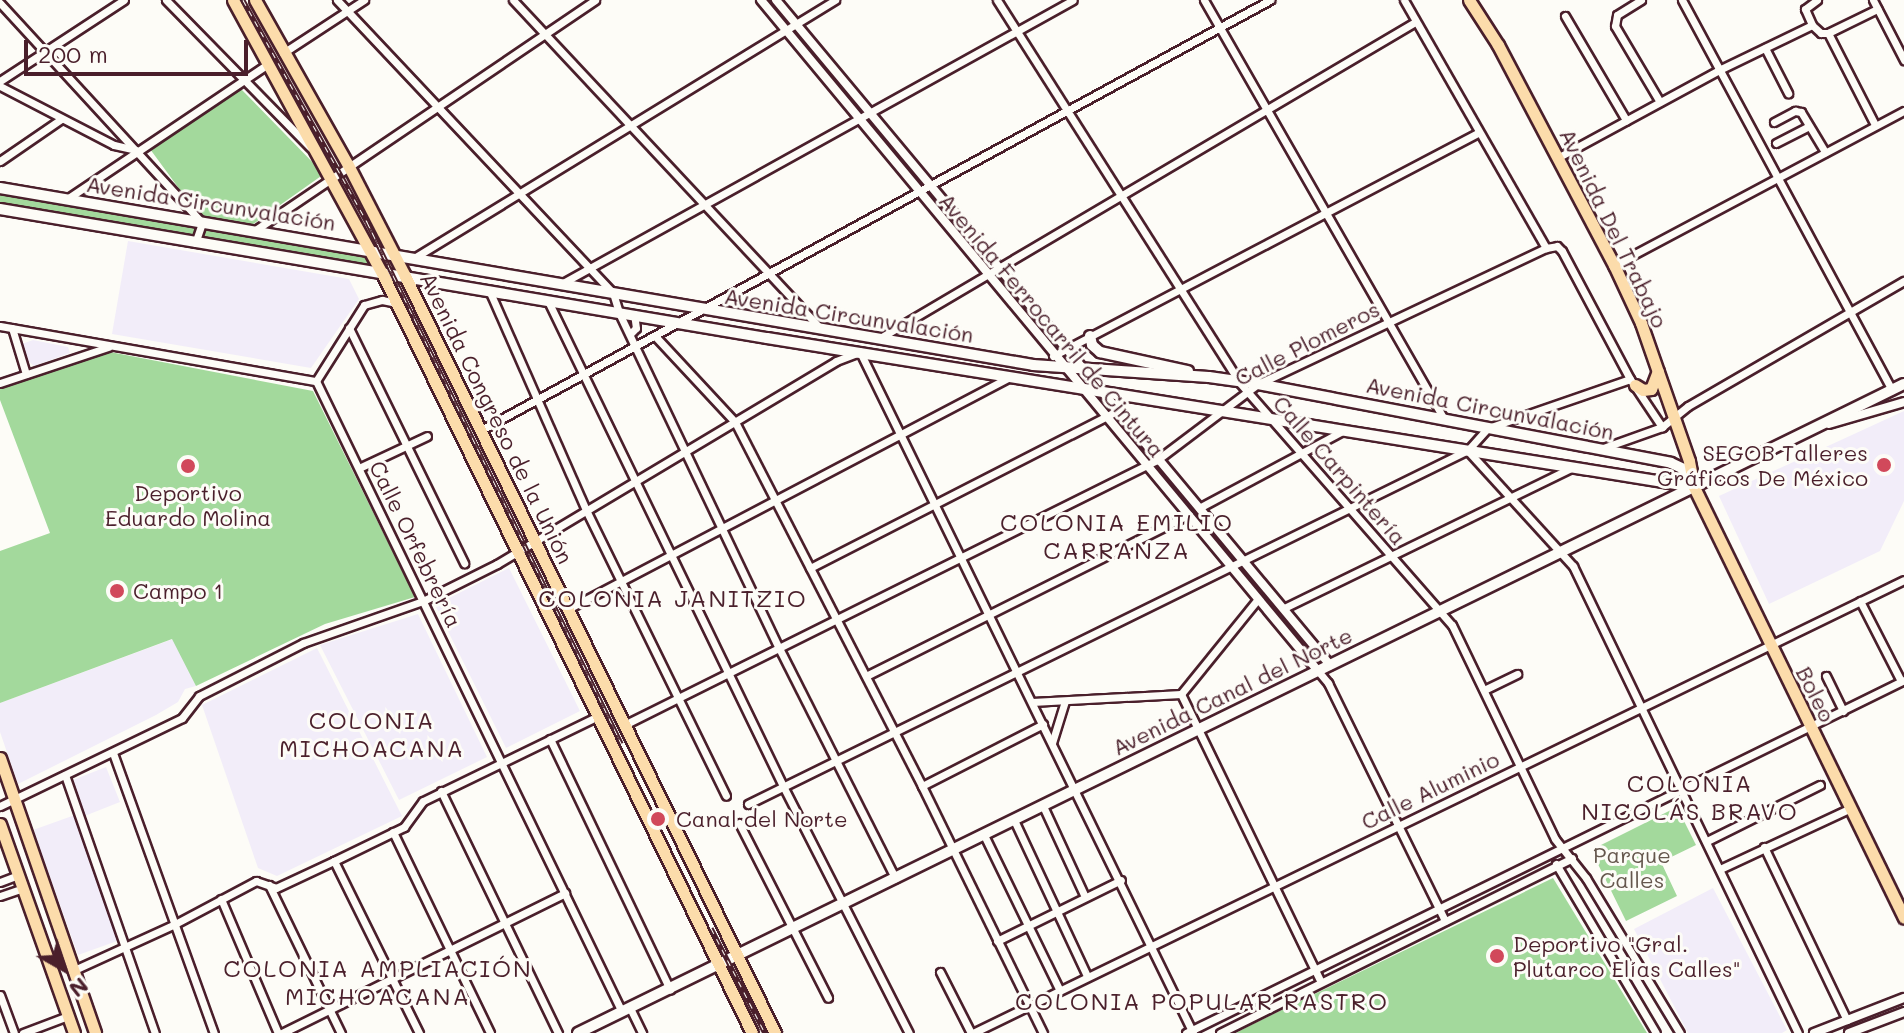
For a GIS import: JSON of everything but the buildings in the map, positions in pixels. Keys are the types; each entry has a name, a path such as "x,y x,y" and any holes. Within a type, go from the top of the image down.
{"main road":[{"name":"Avenida Congreso de la Unión","path":"233,0 382,273 752,1033"},
{"name":"Avenida Congreso de la Unión","path":"255,0 348,165 405,276 775,1033"},
{"name":"Avenida Del Trabajo","path":"1469,0 1498,45 1614,265 1658,371 1694,487"},
{"name":"Avenida Circunvalación","path":"0,188 370,250 875,341 1065,369 1209,377 1239,382 1253,388 1444,419 1671,463 1692,473"},
{"name":"Avenida Circunvalación","path":"0,209 1081,389 1694,487"},
{"path":"1090,336 1092,345 1100,352 1209,377"},
{"path":"1632,382 1643,390 1651,389 1658,371"},
{"path":"1121,394 1123,381 1132,373"},
{"name":"Avenida Canal del Norte","path":"578,1033 1904,384"},
{"name":"Boleo","path":"1694,487 1904,918"},
{"path":"0,758 95,1033"},
{"path":"0,824 74,1033"}],"street":[{"path":"124,0 0,84 114,145 137,150"},
{"path":"166,0 321,157"},
{"path":"337,0 613,293 619,313 721,529 833,761 895,878"},
{"path":"283,53 364,0"},
{"path":"513,0 821,329"},
{"path":"254,231 330,176 595,0"},
{"name":"Avenida Ferrocarril de Cintura","path":"761,0 1053,356 1318,671"},
{"name":"Avenida Ferrocarril de Cintura","path":"776,0 1330,665"},
{"path":"412,259 835,0"},
{"path":"997,0 1239,382"},
{"path":"561,284 589,265 1073,0"},
{"path":"1204,0 1323,213 1444,419"},
{"path":"481,430 1270,0"},
{"path":"1404,0 1546,248 1557,246 1562,251 1632,382 1662,427"},
{"path":"1641,0 1617,15 1615,26 1660,102"},
{"path":"1682,0 1892,390"},
{"path":"1817,0 1805,9 1817,32 1828,33 1877,9"},
{"path":"1873,0 1904,60"},
{"path":"0,3 202,223 195,243"},
{"path":"1565,16 1626,120"},
{"path":"875,341 1415,22"},
{"path":"1559,157 1719,70 1812,25"},
{"path":"1828,33 1875,125"},
{"path":"1765,48 1788,93"},
{"path":"67,199 268,64"},
{"path":"834,90 843,82"},
{"path":"1774,122 1797,111 1825,152"},
{"path":"1614,265 1904,111"},
{"path":"0,161 61,119"},
{"path":"1776,143 1809,126"},
{"path":"1053,356 1479,132"},
{"path":"955,236 965,229"},
{"name":"Calle Plomeros","path":"624,725 1157,460 1253,388 1546,248"},
{"path":"1598,449 1662,427 1904,281"},
{"path":"489,290 586,510 726,796"},
{"path":"0,326 316,381 358,312 372,301 396,303"},
{"path":"548,301 783,786 909,1033"},
{"path":"630,334 636,328 634,314"},
{"path":"12,328 26,374"},
{"path":"349,328 464,563"},
{"path":"655,336 735,422 922,786 1043,1033"},
{"path":"0,383 112,346"},
{"path":"0,806 187,715 199,696 256,666 324,633 423,601 518,552 836,361 860,352 1153,945 1190,1032 1903,681 1860,601"},
{"path":"568,609 1010,377"},
{"name":"Calle Orfebrería","path":"316,381 565,893 626,1010 642,1033"},
{"path":"748,804 893,730 1468,450 1488,428 1632,382"},
{"name":"Calle Carpintería","path":"1253,388 1299,453 1452,625 1555,839 1572,858 1680,1033"},
{"path":"1816,427 1860,418 1904,402"},
{"path":"810,568 1117,411"},
{"path":"1199,508 1343,431"},
{"path":"359,468 427,436"},
{"path":"1468,450 1573,566 1798,1033"},
{"path":"1284,608 1571,468"},
{"path":"866,676 1187,515"},
{"name":"Calle Aluminio","path":"972,1033 1904,580"},
{"path":"1032,702 1181,694 1258,599"},
{"path":"1318,671 1328,683 1445,921"},
{"path":"1484,690 1517,674"},
{"path":"1826,676 1843,711"},
{"path":"1181,694 1321,982"},
{"path":"1052,743 1065,701"},
{"path":"72,971 175,924 256,881 282,886 334,861 410,823 423,801 441,791 598,716"},
{"path":"922,786 1043,724"},
{"path":"550,739 670,990"},
{"path":"113,753 214,1033"},
{"path":"65,775 155,1033"},
{"path":"1707,841 1820,785"},
{"path":"441,791 558,1033"},
{"path":"1043,806 1085,897"},
{"path":"1720,869 1851,808"},
{"path":"1014,820 1087,976"},
{"path":"739,823 828,998"},
{"path":"393,832 490,1033"},
{"path":"984,835 1059,989"},
{"path":"1764,847 1847,1020"},
{"path":"1551,855 1656,1033"},
{"path":"1220,1033 1572,858"},
{"path":"334,861 419,1033"},
{"path":"0,882 18,875"},
{"path":"997,941 1121,880"},
{"path":"269,885 341,1033"},
{"path":"0,896 23,888"},
{"path":"221,899 280,1033 565,893"},
{"path":"940,972 972,1033"},
{"path":"0,995 14,1033"},
{"path":"1814,1033 1904,998"},
{"path":"1849,1033 1904,1014"},
{"path":"23,1033 68,1016"}],"shaded area":[{"path":"128,241 349,279 359,299 311,368 112,334"},
{"path":"33,340 68,347 70,353 34,366 27,360 22,344"},
{"path":"1904,411 1904,501 1880,551 1769,604 1719,496"},
{"path":"509,568 580,711 506,748 435,605"},
{"path":"418,614 487,757 399,800 320,645"},
{"path":"173,639 196,686 185,689 178,702 156,715 18,784 0,732 0,703"},
{"path":"317,648 402,816 277,876 258,868 202,705"},
{"path":"106,767 120,802 82,817 68,782"},
{"path":"75,815 120,940 78,955 33,830"},
{"path":"1713,888 1787,1030 1782,1033 1688,1033 1634,929"}],"green space":[{"path":"241,89 324,174 242,232 368,256 373,266 0,206 0,192 205,224 150,149"},
{"name":"Deportivo Eduardo Molina","path":"110,352 313,391 415,597 325,624 196,686 172,639 0,703 0,551 50,533 0,400 0,389"},
{"name":"Parque Calles","path":"1677,807 1696,845 1661,862 1677,896 1626,921 1591,850"},
{"name":"Deportivo \"Gral. Plutarco Elías Calles\"","path":"1553,878 1647,1033 1236,1033 1247,1027"}],"railway":[{"path":"243,0 367,222 621,743"},
{"path":"711,928 765,1033"}],"place":[{"name":"SEGOB Talleres Gráficos De México","path":"1884,465"},
{"name":"Deportivo Eduardo Molina","path":"188,466"},
{"name":"Campo 1","path":"117,591"},
{"name":"Canal del Norte","path":"658,819"},
{"name":"Deportivo \"Gral. Plutarco Elías Calles\"","path":"1497,956"}],"district":[{"name":"COLONIA EMILIO CARRANZA","path":"1117,536"},
{"name":"COLONIA JANITZIO","path":"673,598"},
{"name":"COLONIA MICHOACANA","path":"372,734"},
{"name":"COLONIA NICOLÁS BRAVO","path":"1690,797"},
{"name":"COLONIA AMPLIACIÓN MICHOACANA","path":"378,982"},
{"name":"COLONIA POPULAR RASTRO","path":"1202,1001"}]}
